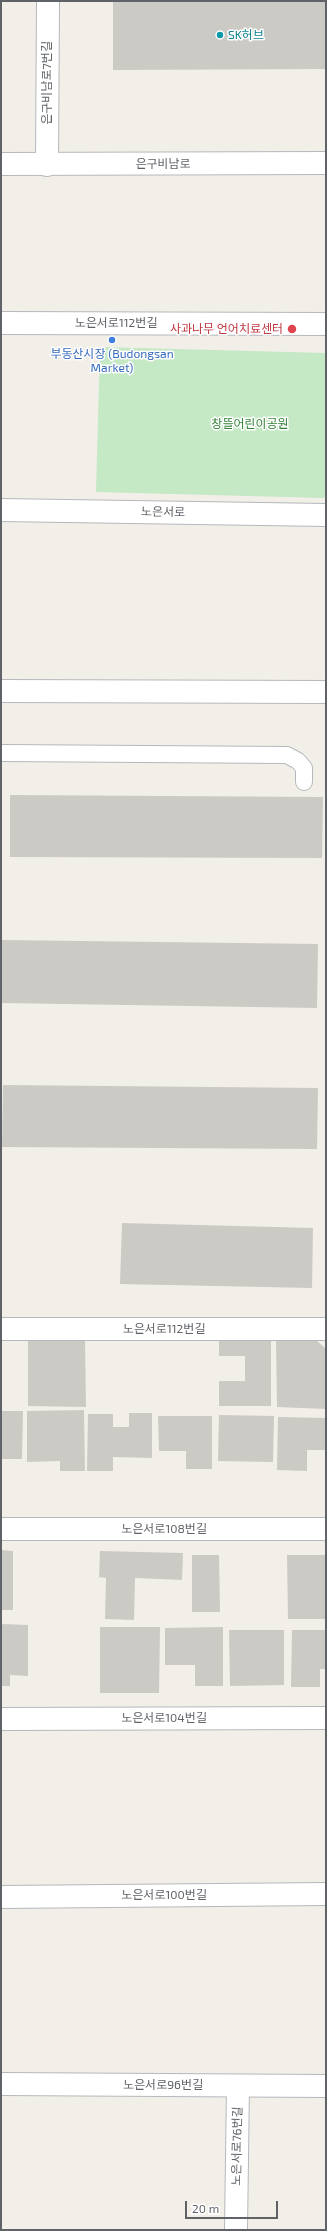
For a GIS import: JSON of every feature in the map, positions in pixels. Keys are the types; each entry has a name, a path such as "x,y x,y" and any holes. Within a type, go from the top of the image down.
{"street":[{"name":"은구비남로7번길","path":"47,165 48,1"},
{"name":"은구비남로","path":"1,164 326,163"},
{"name":"노은서로112번길","path":"1,323 326,324"},
{"name":"노은서로","path":"1,510 326,515"},
{"path":"1,691 326,692"},
{"name":"노은서로112번길","path":"1,1329 326,1329"},
{"name":"노은서로108번길","path":"1,1529 326,1529"},
{"name":"노은서로104번길","path":"1,1719 326,1718"},
{"name":"노은서로100번길","path":"1,1897 326,1894"},
{"name":"노은서로96번길","path":"1,2084 326,2086"},
{"name":"노은서로76번길","path":"236,2230 238,2086"}],"lane":[{"path":"1,753 287,755 298,761 304,768 304,782"}],"green space":[{"name":"창뜰어린이공원","path":"100,347 326,353 326,496 324,498 96,492"}],"building":[{"name":"SK허브","path":"113,1 326,1 326,69 113,70"},
{"path":"10,795 323,797 322,858 10,857"},
{"path":"2,940 318,944 317,1008 1,1003"},
{"path":"3,1085 318,1088 317,1149 2,1147"},
{"path":"122,1223 313,1228 312,1288 120,1284"},
{"path":"85,1340 86,1407 28,1406 28,1341"},
{"path":"219,1341 271,1341 271,1406 219,1406 219,1381 245,1381 245,1356 219,1356"},
{"path":"276,1341 317,1341 326,1349 326,1409 277,1407"},
{"path":"84,1410 85,1471 60,1471 60,1461 27,1462 27,1411"},
{"path":"1,1411 23,1411 22,1459 1,1459"},
{"path":"129,1413 152,1413 152,1458 113,1457 113,1471 87,1471 88,1414 113,1414 113,1427 129,1427"},
{"path":"219,1415 274,1416 273,1462 218,1461"},
{"path":"158,1416 212,1416 212,1469 186,1469 186,1451 159,1451"},
{"path":"278,1417 326,1418 326,1450 307,1450 307,1471 277,1470"},
{"path":"1,1550 13,1551 13,1610 1,1610"},
{"path":"100,1551 183,1553 182,1580 135,1578 134,1620 105,1619 106,1578 99,1577"},
{"path":"192,1555 219,1555 220,1612 192,1612"},
{"path":"287,1555 326,1555 326,1619 288,1619"},
{"path":"1,1624 28,1625 28,1676 10,1675 10,1686 1,1686"},
{"path":"100,1627 160,1627 159,1693 100,1693"},
{"path":"223,1627 223,1686 195,1686 195,1665 165,1665 165,1628"},
{"path":"229,1630 284,1630 284,1685 230,1686"},
{"path":"292,1630 326,1630 326,1669 320,1669 320,1687 291,1687"}],"place":[{"name":"SK허브","path":"220,35"},
{"name":"사과나무 언어치료센터","path":"292,329"},
{"name":"부동산시장 (Budongsan Market)","path":"112,340"}]}
